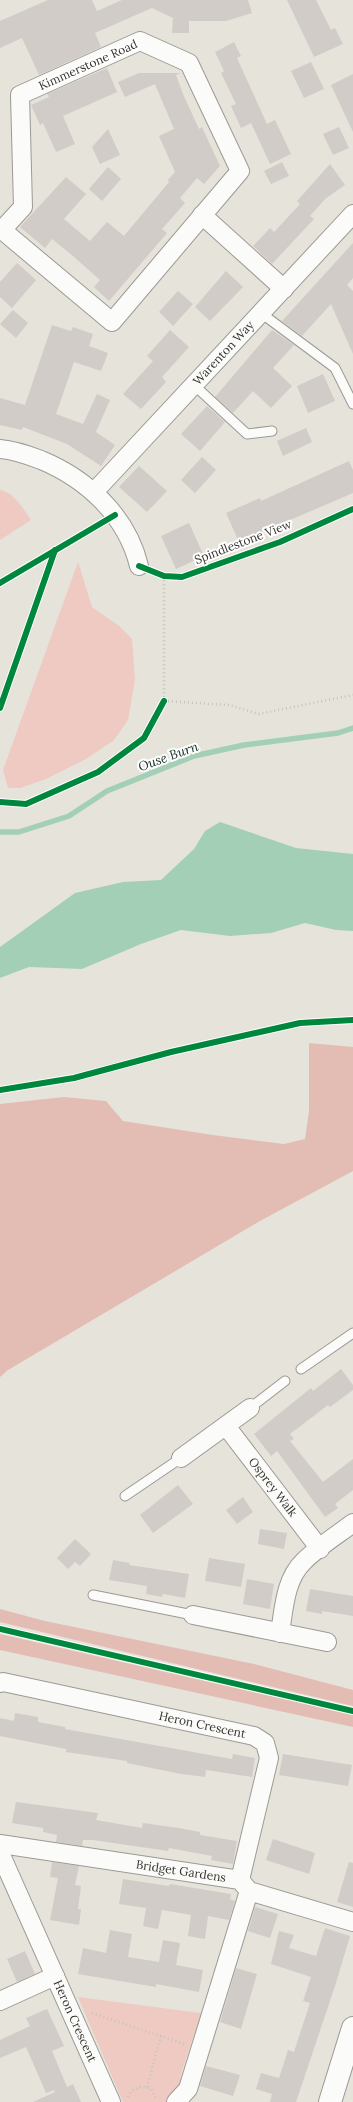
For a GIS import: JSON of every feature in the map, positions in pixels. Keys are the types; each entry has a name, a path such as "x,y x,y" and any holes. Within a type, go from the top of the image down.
{"street":[{"name":"Kimmerstone Road","path":"140,41 189,63 240,171 202,215 112,322 1,231 23,207 20,95 140,41"},
{"name":"Warenton Way","path":"94,492 353,214"},
{"path":"202,215 284,289"},
{"path":"0,449 31,456 54,465 77,479 94,492 115,515 127,533 135,547 139,566"},
{"path":"181,1458 250,1408"},
{"name":"Osprey Walk","path":"226,1426 320,1549"},
{"path":"280,1633 285,1598 291,1580 303,1561 353,1523"},
{"path":"193,1614 327,1642"},
{"name":"Heron Crescent","path":"0,1683 3,1682 254,1736 265,1743 269,1758 244,1886 188,2089 176,2102"},
{"name":"Bridget Gardens","path":"0,1844 244,1886 353,1922"},
{"name":"Heron Crescent","path":"0,1853 111,2102"},
{"path":"0,2000 55,1976"},
{"path":"330,2102 353,2028"}],"lane":[{"path":"261,313 335,368 353,404"},
{"path":"194,385 247,434 272,431"},
{"path":"301,1369 353,1333"},
{"path":"250,1408 285,1381"},
{"path":"125,1496 181,1458"},
{"path":"93,1595 193,1614"}],"path":[{"path":"43,557 62,546"},
{"path":"0,708 55,550"},
{"path":"0,802 26,804 98,772 144,738 164,702 167,576 139,566"},
{"path":"164,702 230,705 258,714 353,695"},
{"path":"88,2012 190,2046"},
{"path":"146,2087 161,2036"},
{"path":"127,2102 132,2090 141,2086 146,2087 155,2093 158,2102"}],"shaded area":[{"path":"0,490 10,494 31,520 0,540"},
{"path":"78,562 92,607 119,626 132,639 135,680 128,720 114,740 86,759 46,779 20,788 8,788 3,770"},
{"path":"220,822 296,848 353,854 353,931 336,930 305,923 271,933 230,936 181,930 141,944 82,969 29,967 0,978 0,947 75,893 123,882 161,880 194,849 205,831"},
{"path":"309,1043 353,1047 353,1171 260,1221 8,1370 0,1377 0,1104 64,1097 106,1101 123,1121 284,1144 305,1139 309,1111"},
{"path":"0,1609 45,1621 254,1664 353,1690 353,1706 0,1622"},
{"path":"0,1634 353,1715 353,1727 0,1650"},
{"path":"78,1997 208,2014 204,2028 194,2034 180,2077 186,2086 174,2102 123,2102"}],"building":[{"path":"48,0 92,0 97,11 122,0 248,0 252,13 226,21 189,21 189,33 172,33 173,18 152,8 95,33 101,47 39,75 22,38 0,48 0,21"},
{"path":"287,0 316,0 331,30 335,28 343,44 314,57"},
{"path":"234,42 241,56 237,58 267,124 275,120 291,154 270,164 251,123 241,128 231,106 236,104 221,73 224,71 215,52"},
{"path":"311,62 324,89 304,98 291,71"},
{"path":"107,68 117,92 63,116 75,144 56,152 43,123 40,125 31,105 49,97 47,94"},
{"path":"139,73 181,73 176,75 183,94 199,129 202,127 220,166 204,184 197,178 180,198 185,203 162,229 167,233 109,301 94,287 100,280 73,256 52,239 45,248 20,227 66,177 86,194 64,219 90,241 107,222 124,236 169,182 168,180 175,172 159,136 174,129 155,84 125,97 118,82"},
{"path":"353,74 353,132 331,85"},
{"path":"339,127 349,148 333,155 323,134"},
{"path":"108,129 120,155 100,164 92,147"},
{"path":"282,162 289,176 271,184 264,171"},
{"path":"330,164 345,185 325,199 310,216 314,219 272,264 253,246 270,228 274,232 300,204 297,201"},
{"path":"108,167 121,179 102,201 89,189"},
{"path":"353,243 353,278 347,285 353,291 353,354 331,304 302,336 282,321"},
{"path":"17,263 36,280 12,308 0,297 0,282"},
{"path":"226,271 243,287 210,321 195,307"},
{"path":"178,291 193,304 173,326 159,312"},
{"path":"13,310 28,323 16,338 0,324"},
{"path":"52,325 71,331 73,327 93,334 89,346 108,353 101,371 74,362 56,414 83,424 97,394 110,400 96,432 115,445 101,466 67,444 23,427 22,430 0,425 0,398 25,405"},
{"path":"170,330 189,347 162,377 166,382 141,409 123,394 153,361 147,356"},
{"path":"272,330 294,345 273,368 292,386 271,408 253,391 233,413 215,397"},
{"path":"323,374 335,401 308,413 297,386"},
{"path":"207,406 225,422 200,451 181,434"},
{"path":"306,428 312,442 283,456 277,441"},
{"path":"202,457 216,470 195,493 181,480"},
{"path":"349,461 353,470 353,493 239,542 226,513 260,498 261,501"},
{"path":"139,466 167,491 147,512 119,487"},
{"path":"189,523 204,556 176,569 161,536"},
{"path":"341,1369 353,1385 353,1390 330,1407 328,1405 290,1434 294,1439 290,1441 323,1482 353,1459 353,1490 335,1504 338,1508 325,1517 277,1451 271,1456 254,1434 311,1388 313,1391"},
{"path":"178,1485 193,1504 153,1533 140,1515"},
{"path":"243,1497 253,1512 237,1524 226,1510"},
{"path":"260,1529 287,1533 284,1549 258,1544"},
{"path":"75,1539 91,1554 80,1566 75,1562 68,1569 57,1558"},
{"path":"209,1558 245,1564 241,1587 205,1581"},
{"path":"113,1560 130,1563 129,1565 189,1574 185,1598 163,1594 162,1597 146,1594 147,1586 109,1580"},
{"path":"247,1579 274,1584 270,1609 243,1604"},
{"path":"310,1589 353,1596 353,1616 322,1611 322,1614 306,1611"},
{"path":"15,1713 38,1717 38,1722 65,1727 65,1729 232,1759 233,1754 255,1758 252,1777 206,1770 205,1777 181,1774 127,1763 127,1761 66,1752 66,1749 0,1736 0,1718 14,1721"},
{"path":"283,1754 352,1765 348,1786 279,1775"},
{"path":"16,1802 98,1813 96,1820 142,1828 143,1823 179,1828 200,1832 200,1835 237,1841 233,1864 211,1860 212,1856 169,1848 168,1851 93,1840 83,1840 82,1846 56,1842 57,1835 43,1832 43,1828 12,1823"},
{"path":"273,1839 315,1853 309,1874 266,1860"},
{"path":"52,1862 79,1866 75,1885 81,1886 78,1909 81,1909 79,1925 50,1920 58,1878 50,1877"},
{"path":"349,1862 353,1863 353,1907 337,1902"},
{"path":"123,1879 169,1886 170,1884 231,1894 230,1899 235,1901 229,1920 208,1916 205,1939 188,1936 191,1915 162,1910 158,1929 143,1926 146,1908 119,1904"},
{"path":"255,1907 278,1914 270,1938 248,1931"},
{"path":"325,1928 350,1936 336,1983 296,2102 270,2102 272,2094 256,2089 261,2073 279,2078 288,2050 294,2052 310,2003 303,2001 311,1977 271,1964 279,1931 294,1935 289,1948 316,1956"},
{"path":"110,1930 132,1934 128,1957 159,1962 163,1940 180,1943 176,1965 203,1970 199,1992 156,1984 156,1987 78,1974 83,1948 106,1953"},
{"path":"25,1951 35,1974 17,1982 7,1959"},
{"path":"236,1968 257,1974 241,2029 220,2022"},
{"path":"47,2009 64,2046 52,2051 67,2087 73,2084 81,2102 33,2102 55,2092 54,2090 46,2093 26,2047 0,2058 0,2040 30,2026 26,2018"},
{"path":"206,2066 240,2075 233,2096 200,2086"}],"waterway":[{"name":"Ouse Burn","path":"0,832 19,832 69,816 107,791 194,756 244,745 338,733 353,728"}],"cycle path":[{"name":"Spindlestone View","path":"139,566 164,576 182,577 280,542 353,509"},
{"path":"0,583 115,515"},
{"path":"0,708 55,550"},
{"path":"0,802 26,804 98,772 144,738 164,701"},
{"path":"0,1090 74,1078 171,1052 300,1023 353,1020"},
{"path":"0,1629 353,1711"}]}
